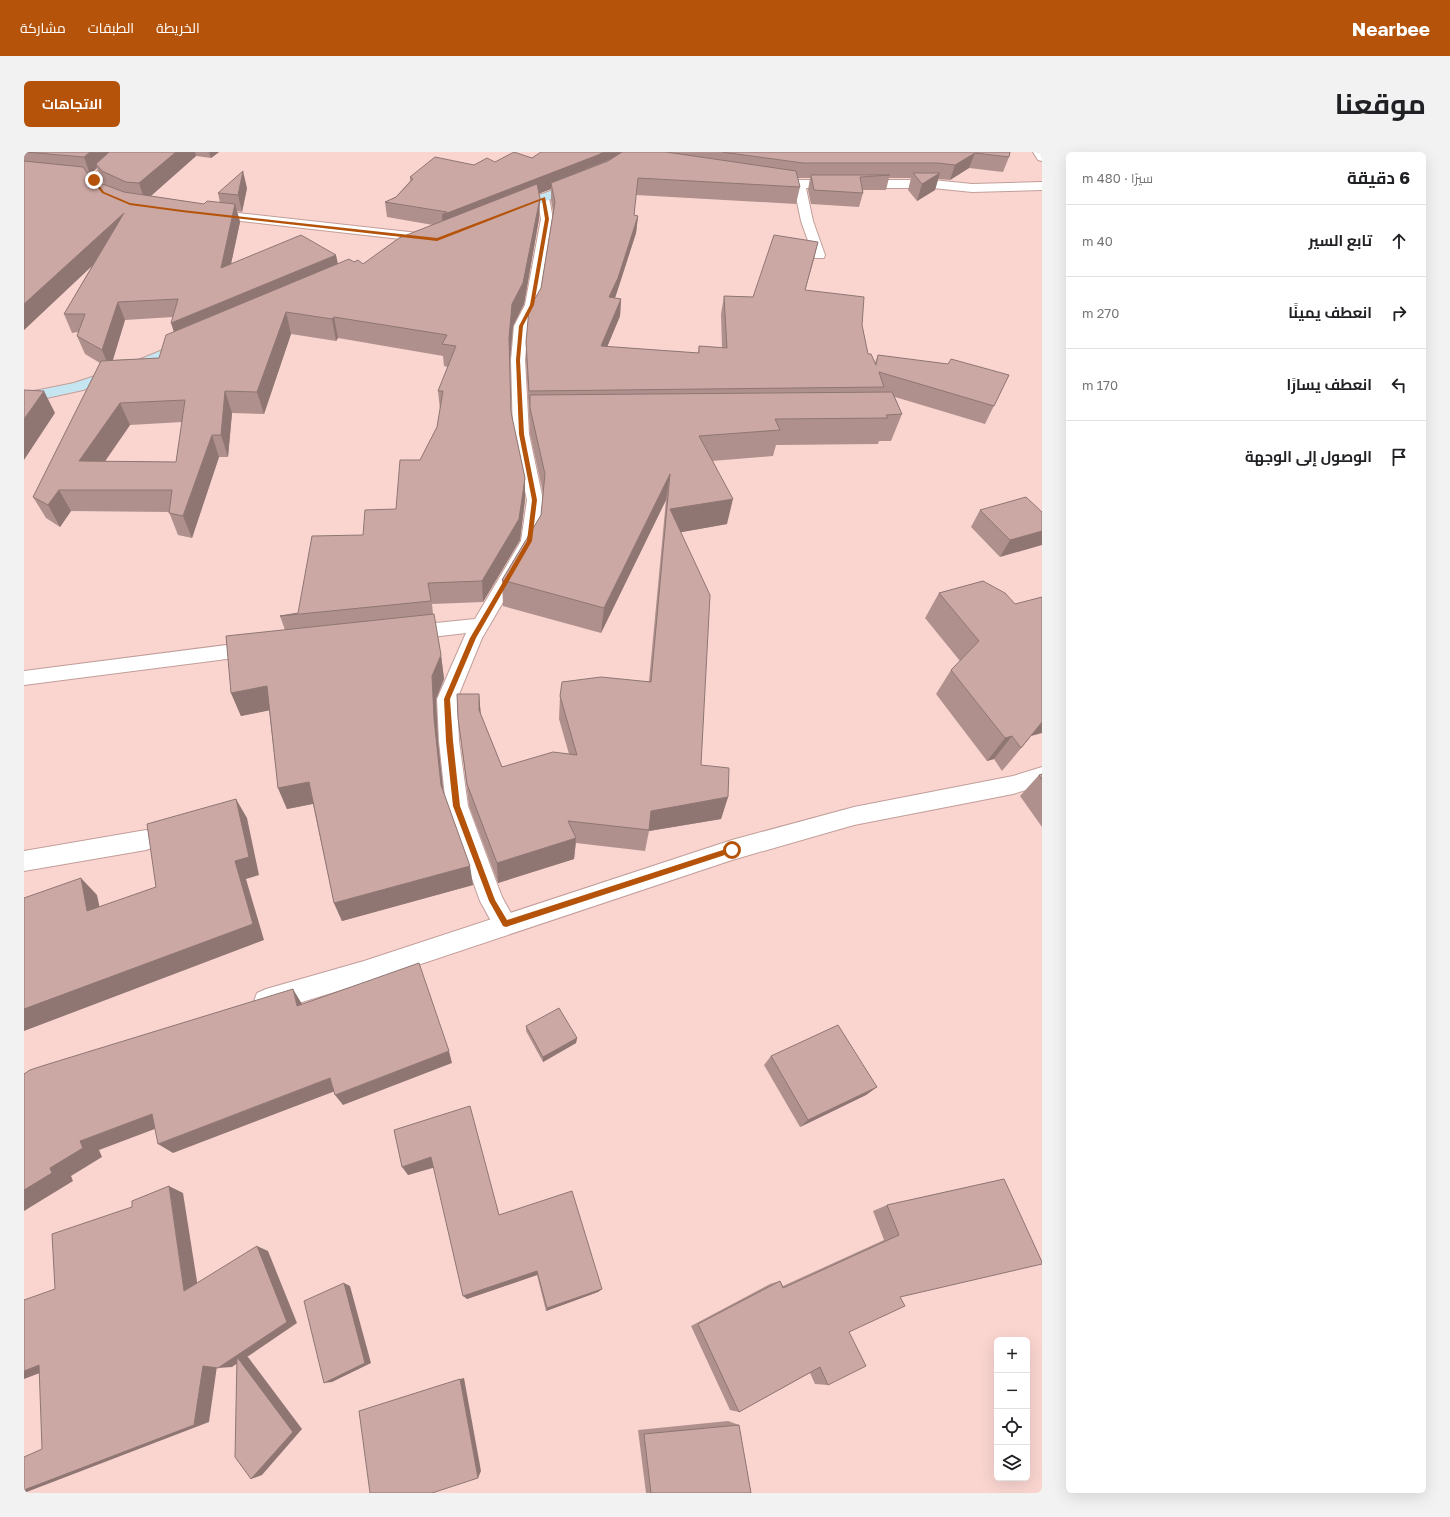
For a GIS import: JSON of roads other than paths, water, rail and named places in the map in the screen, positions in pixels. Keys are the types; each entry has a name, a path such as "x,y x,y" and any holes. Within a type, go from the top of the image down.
{"main road":[{"path":"502,214 589,180"},
{"path":"409,250 441,238"},
{"path":"24,398 78,387 124,371 197,340"}],"street":[{"path":"125,152 90,180 103,193 130,204"},
{"path":"1039,152 1042,158"},
{"path":"760,179 799,184 933,184 972,188 1042,186"},
{"path":"799,184 807,220 819,255"},
{"path":"506,924 492,901 457,806 447,699 473,638 530,541 535,500 521,434 528,415 518,360 521,326 532,305 547,219 543,198"},
{"path":"198,213 441,238"},
{"path":"387,635 480,625"},
{"path":"24,678 278,646"},
{"path":"249,1007 364,972 732,850 847,818 1013,785 1042,776"},
{"path":"24,861 146,840"}]}
